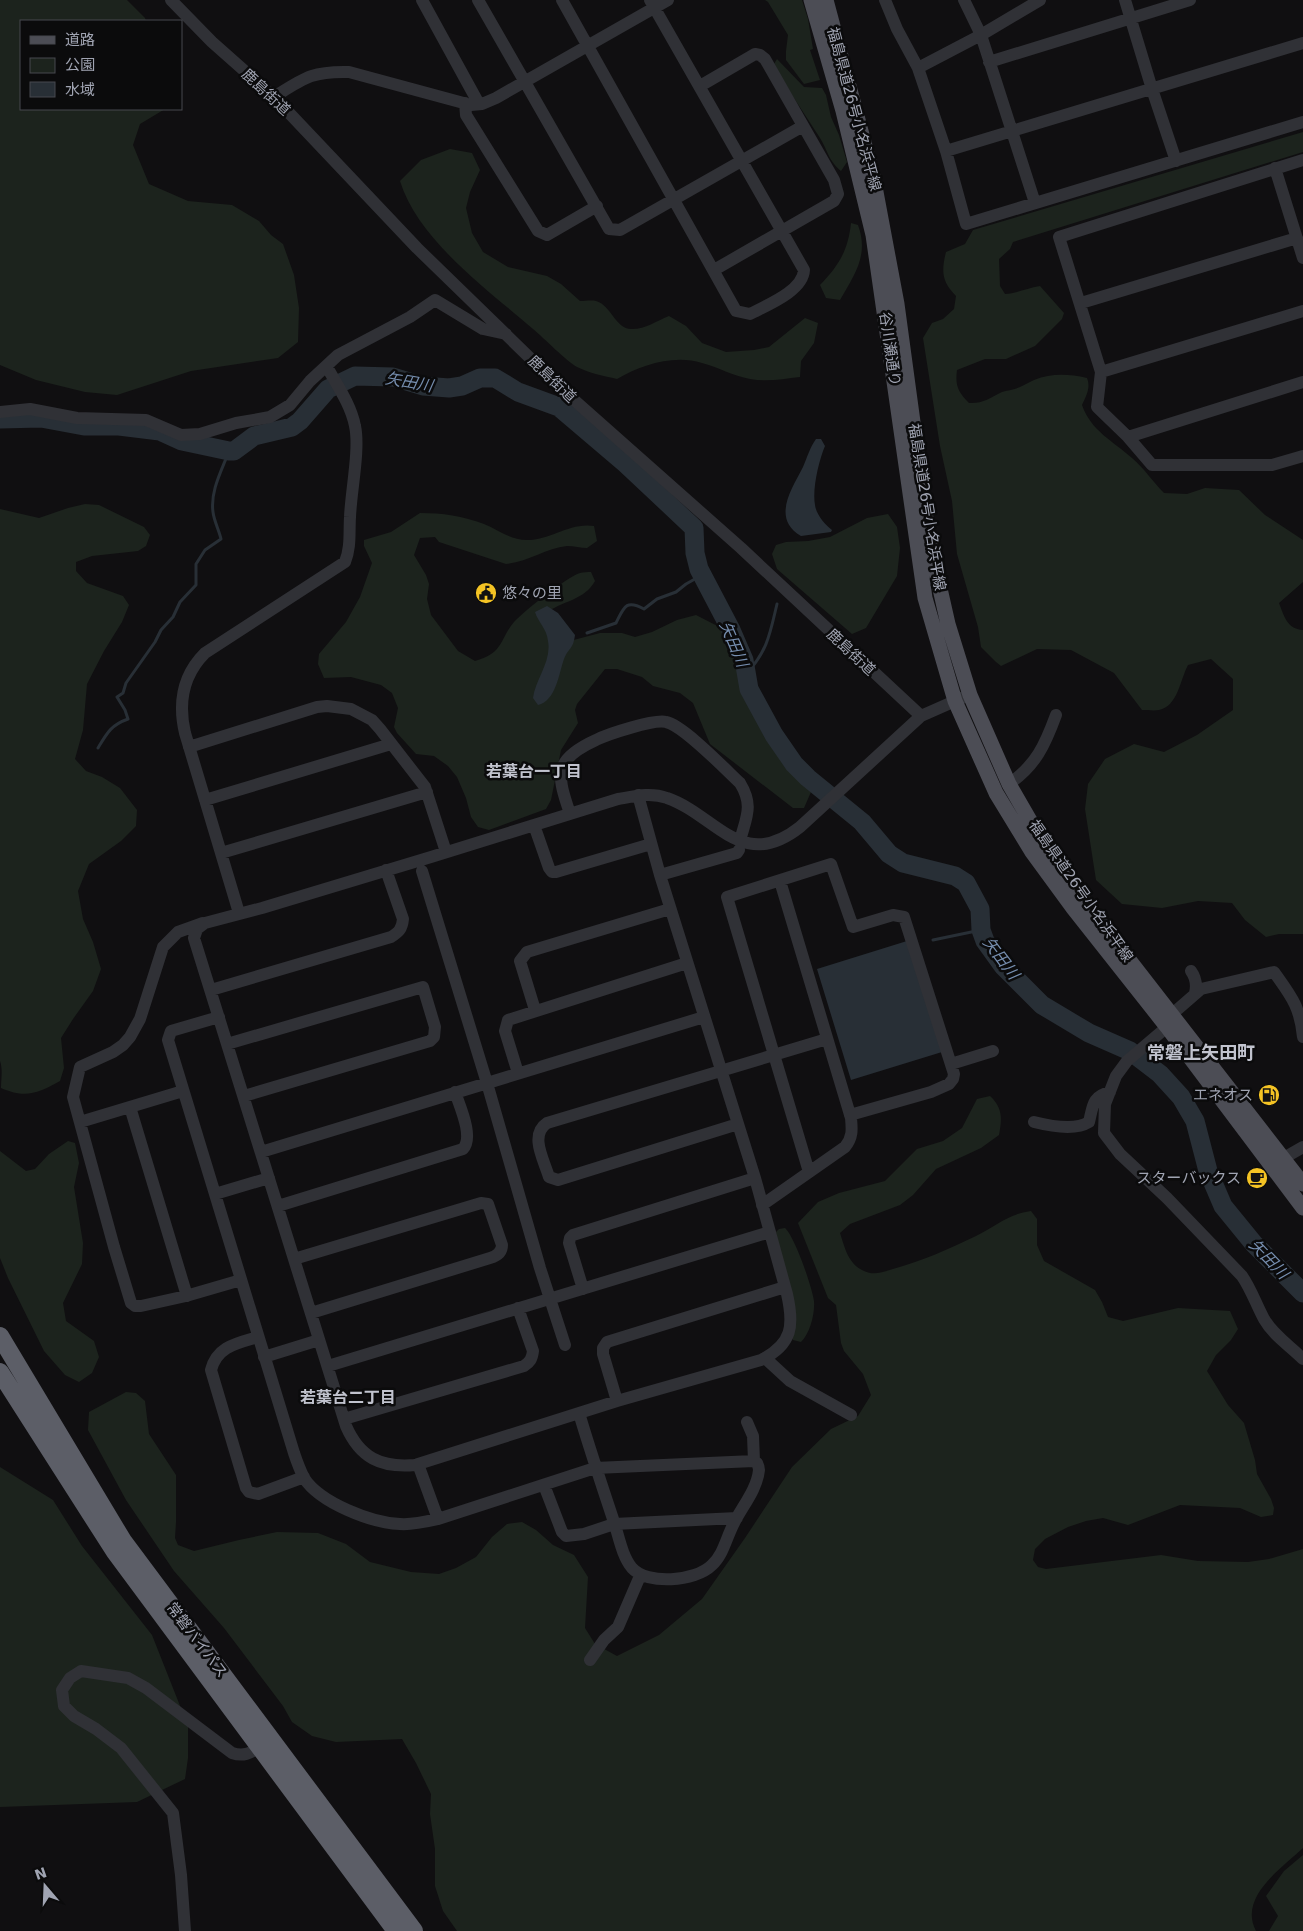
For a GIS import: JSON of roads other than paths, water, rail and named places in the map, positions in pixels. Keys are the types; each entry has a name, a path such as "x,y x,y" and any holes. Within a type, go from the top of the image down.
{"highway":[{"name":"常磐バイパス","path":"0,1336 123,1540 373,1888 396,1931"},
{"name":"常磐バイパス","path":"0,1372 115,1552 260,1747 373,1888 414,1931"}],"main road":[{"name":"谷川瀬通り","path":"811,0 843,111 873,235 925,598 955,701"},
{"name":"福島県道26号小名浜平線","path":"826,0 873,176 897,304 929,540 948,624 970,695 1009,784 1043,843 1082,899 1277,1162 1297,1178"},
{"path":"955,701 996,794 1032,852 1166,1028 1277,1162"},
{"path":"1297,1178 1303,1208"}],"street":[{"name":"鹿島街道","path":"171,0 212,42 274,97 417,248 565,392 741,548 921,716"},
{"path":"422,0 479,104"},
{"path":"478,0 609,229 620,230 803,126"},
{"path":"562,0 736,311 750,314 791,292 804,275 804,270 653,4"},
{"path":"274,97 302,79 315,74 349,72 465,103 479,104 496,98 588,46 653,4 668,0"},
{"path":"885,0 897,29 918,68 946,151 966,224 1303,122"},
{"path":"964,0 981,35 1035,203"},
{"path":"918,68 981,35 1040,0"},
{"path":"1125,0 1176,161"},
{"path":"989,62 1190,0"},
{"path":"946,151 1303,43"},
{"path":"700,86 755,54 760,55 765,59 834,180 838,194 834,201 714,270"},
{"path":"465,103 466,115 538,231 547,235 597,206"},
{"path":"1303,160 1059,237 1101,372 1097,407 1128,437 1152,465 1272,465 1303,458"},
{"path":"1275,168 1303,258"},
{"path":"1081,304 1297,238"},
{"path":"0,412 30,409 77,418 146,420 181,435 200,434 236,423 270,417 281,412 338,355 410,317 435,300 483,329 506,334"},
{"path":"1101,372 1303,311"},
{"path":"239,914 182,721 182,698 188,675 197,661 220,643 338,568 344,562 349,552 356,429 348,408 327,367"},
{"path":"1128,437 1303,382"},
{"path":"241,1280 187,1296 140,1306 135,1306 131,1303 73,1097 80,1067 113,1052 130,1037 140,1019 163,946 178,932 618,799 638,795 646,794 667,798 682,805 740,845 760,845 772,842 793,833 921,716 970,695"},
{"path":"189,746 316,707 327,706 362,714 372,720 427,792 446,852"},
{"path":"1009,784 1030,766 1041,752 1056,715"},
{"path":"570,814 560,776 564,765 571,755 596,739 653,722 666,721 684,732 740,782 746,792 749,805 740,845 736,853 660,875"},
{"path":"205,800 391,744"},
{"path":"221,853 427,792"},
{"path":"205,923 197,929 194,938 344,1420 354,1442 372,1459 381,1463 399,1466 418,1464 617,1401 765,1358 778,1349 790,1333 791,1313 755,1178 670,909 638,795"},
{"path":"534,825 552,872 651,844"},
{"path":"809,1172 727,897 831,864 853,927 894,915 904,917 951,1064 953,1079 949,1084 931,1092 850,1115"},
{"path":"211,990 398,933 403,919 386,870"},
{"path":"422,871 564,1345"},
{"path":"762,1204 845,1147 851,1140 852,1128 850,1115 780,881"},
{"path":"535,1010 520,960 526,952 670,909"},
{"path":"518,1073 505,1031 508,1020 687,963"},
{"path":"1247,978 1261,968"},
{"path":"1191,971 1198,991"},
{"path":"1198,991 1274,972 1297,1007 1303,1036"},
{"path":"1279,972 1284,985"},
{"path":"1178,1009 1203,985 1214,979"},
{"path":"227,1044 423,987 435,1027 434,1037 430,1041 244,1096"},
{"path":"219,1017 171,1031 168,1035 168,1040 294,1453 304,1477 314,1489 330,1500 361,1515 384,1522 414,1524 438,1519 595,1468 754,1462"},
{"path":"261,1152 704,1017"},
{"path":"1166,1028 1127,1061 1116,1076 1105,1104 1104,1132 1120,1154 1167,1198 1242,1276 1250,1286 1265,1320 1276,1334 1303,1359"},
{"path":"738,1124 558,1180 549,1177 537,1138 538,1131 547,1123 827,1039"},
{"path":"951,1064 993,1051"},
{"path":"80,1122 183,1091"},
{"path":"278,1206 463,1149 467,1145 468,1134 455,1092"},
{"path":"1034,1122 1068,1126 1086,1124 1089,1122 1094,1103 1100,1094 1110,1092"},
{"path":"130,1107 187,1296"},
{"path":"1277,1162 1303,1147"},
{"path":"215,1194 269,1178"},
{"path":"583,1289 568,1244 573,1234 755,1178"},
{"path":"294,1259 481,1203 488,1204 499,1236 502,1249 496,1256 311,1312"},
{"path":"328,1366 770,1232"},
{"path":"617,1401 603,1354 603,1348 608,1342 785,1287"},
{"path":"344,1420 524,1366 532,1357 533,1351 518,1308"},
{"path":"258,1337 225,1348 218,1355 211,1370 246,1488 249,1492 258,1494 304,1477"},
{"path":"264,1357 319,1340"},
{"path":"765,1358 790,1380 852,1415"},
{"path":"579,1413 595,1468 627,1561 640,1576 657,1579 688,1578 712,1566 720,1556 754,1486 759,1469 757,1463 754,1462 753,1436 747,1422"},
{"path":"418,1464 438,1519"},
{"path":"544,1485 562,1532 566,1536 584,1534 614,1524 737,1518"},
{"path":"590,1660 604,1640 618,1627 640,1576"},
{"path":"185,1931 174,1813 121,1748 96,1729 74,1716 64,1706 62,1690 70,1678 81,1671 128,1678 146,1688 232,1753 241,1756 248,1755 260,1747"}],"water":[{"path":"816,439 821,439 825,446 820,459 814,491 815,505 821,519 832,530 831,532 801,536 792,529 787,521 787,503"},
{"path":"547,606 558,613 575,635 572,646 564,659 553,692 549,698 538,705 533,698 534,691 546,663 549,648 546,633 535,612"},
{"path":"907,941 942,1052 851,1080 817,969"}],"waterway":[{"name":"矢田川","path":"0,419 41,418 84,426 119,426 160,431 182,441 234,451 254,436 292,427 300,421 328,389 355,376 393,377 423,386 449,388 462,386 480,378 495,378 518,392 559,407 626,464 694,528 695,553 699,569 731,630 744,660 749,689 774,735 794,764 808,778 862,822 889,854 903,863 955,876 966,883 980,909 981,930 985,941 1003,966 1042,1005 1089,1033 1130,1051 1160,1074 1181,1097 1195,1121 1208,1171 1223,1206 1254,1244 1303,1293"},
{"path":"98,748 110,730 128,719 117,697 123,693 126,683 155,642 161,630 173,617 180,602 196,585 196,564 205,550 221,539 214,515 213,496 229,451"},
{"path":"587,633 616,623 626,606 633,605 644,609 657,599 676,592 702,575"},
{"path":"747,673 764,649 777,604"},
{"path":"933,940 981,930"}],"place":[{"name":"悠々の里","path":"486,593"},
{"name":"エネオス","path":"1269,1095"},
{"name":"スターバックス","path":"1257,1178"}],"district":[{"name":"若葉台一丁目","path":"534,771"},
{"name":"常磐上矢田町","path":"1201,1052"},
{"name":"若葉台二丁目","path":"348,1397"}]}
